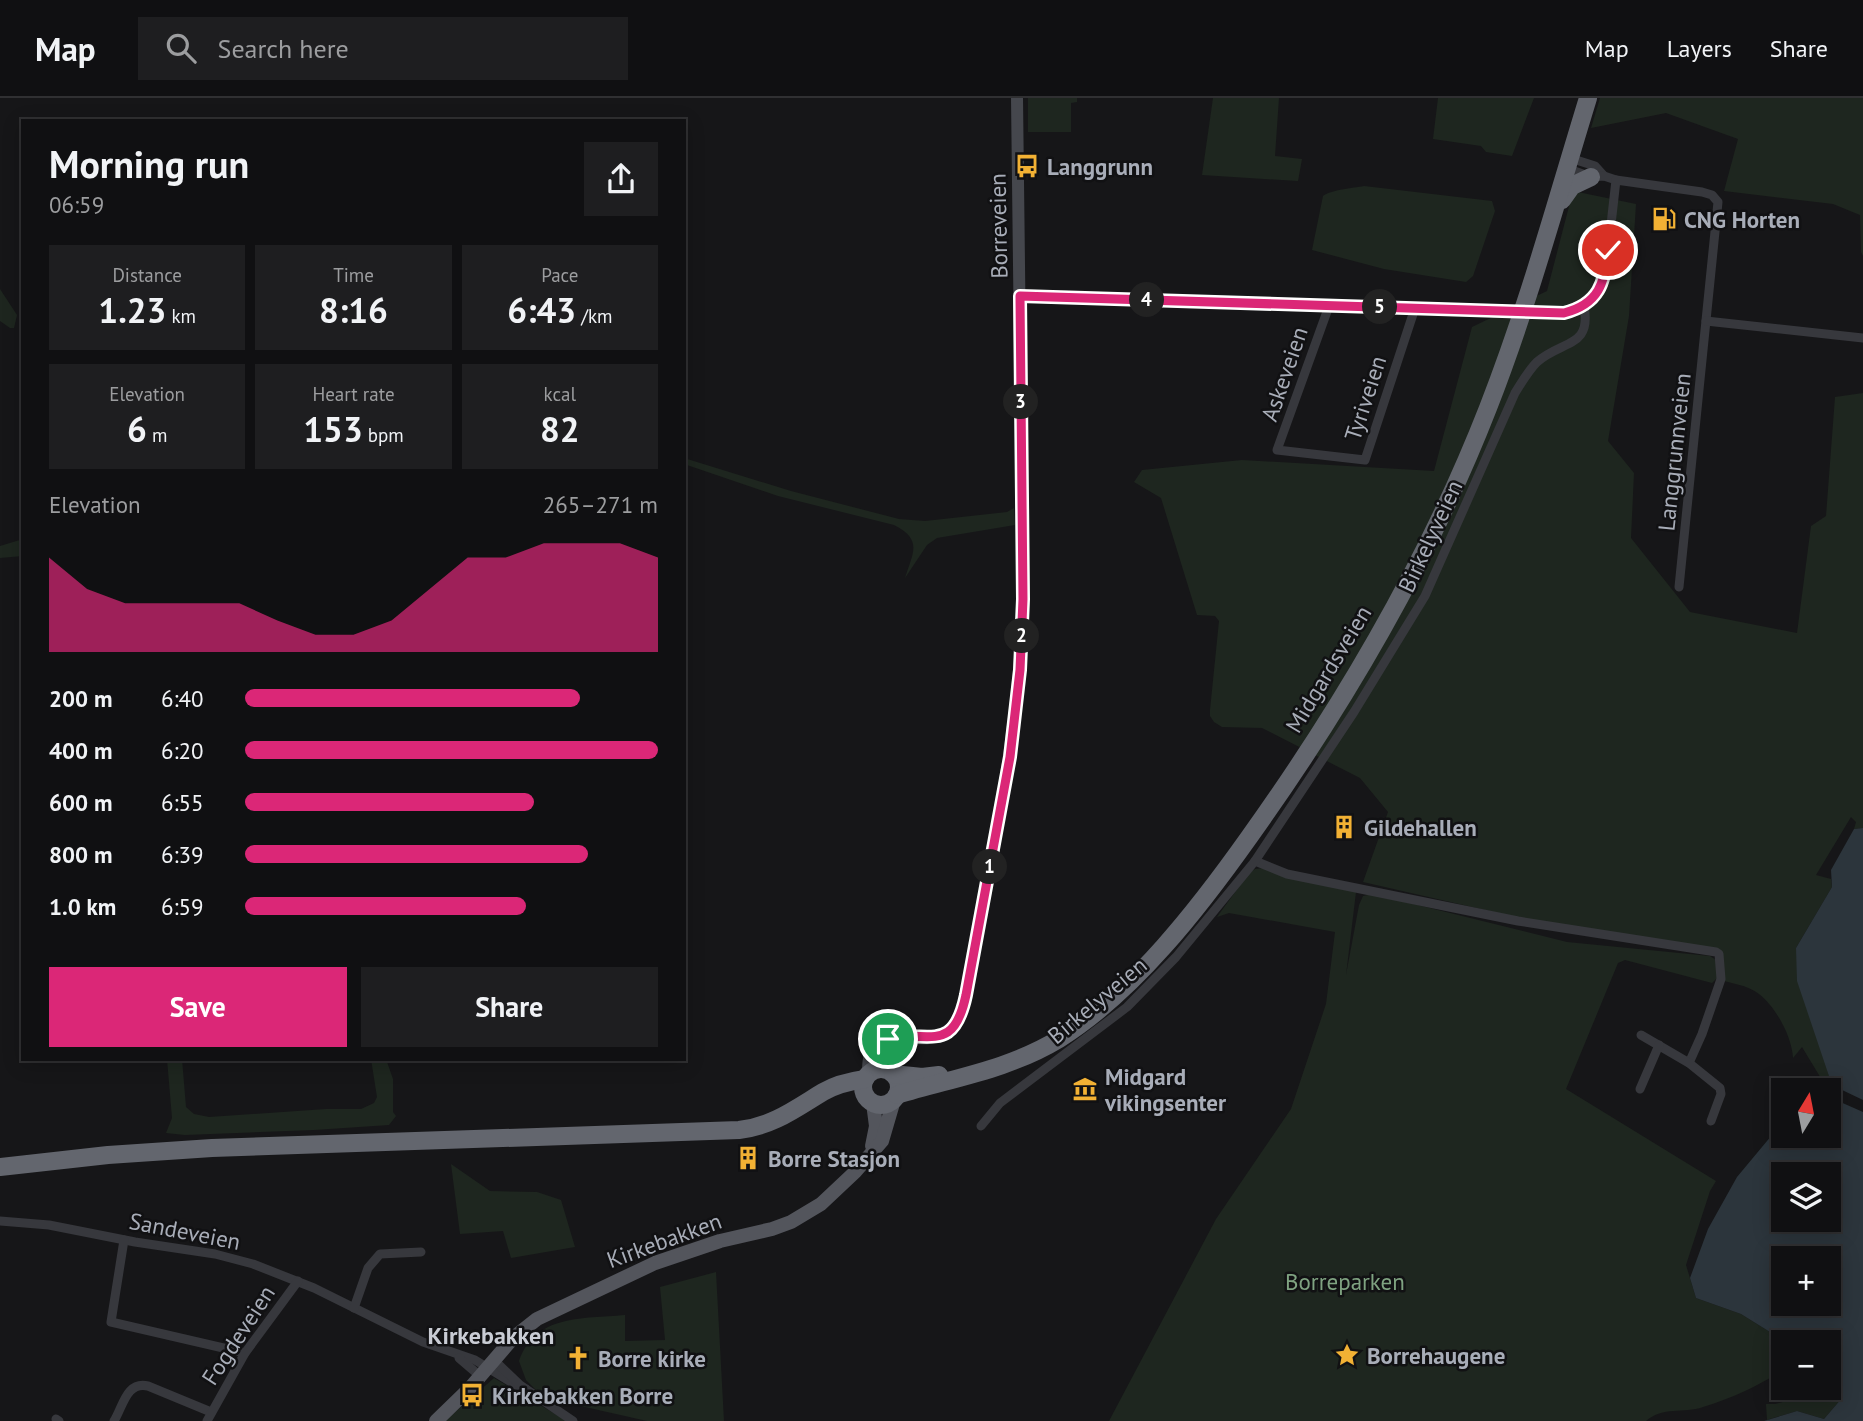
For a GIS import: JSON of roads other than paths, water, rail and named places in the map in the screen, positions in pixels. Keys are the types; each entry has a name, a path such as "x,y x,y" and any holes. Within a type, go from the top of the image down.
{"highway":[{"name":"Midgardsveien","path":"895,1098 985,1072 1028,1056 1087,1020 1120,993 1171,937 1275,801 1325,725 1398,598 1442,515 1490,404 1555,212 1579,98"},
{"name":"Midgardsveien","path":"1510,345 1519,303 1588,98"},
{"path":"1555,212 1572,186 1598,177"},
{"name":"Midgardsveien","path":"891,1072 933,1076 987,1064 1055,1032 1128,982"},
{"path":"0,1167 108,1155 212,1148 753,1129 779,1120 825,1091 866,1077 876,1069 891,1072 899,1084 895,1098 884,1105 844,1096 811,1101"},
{"path":"866,1077 863,1089 870,1101"}],"main road":[{"name":"Borreveien","path":"883,1042 895,1037 937,1037 950,1029 960,1017 1010,757 1022,630 1017,98"},
{"path":"883,1042 880,1060 891,1072"},
{"path":"866,1077 871,1051 883,1042"},
{"name":"Kirkebakken","path":"436,1421 513,1338 537,1319 623,1277 686,1251 772,1230 807,1214 836,1191 882,1141 895,1098"},
{"path":"868,1158 876,1126 870,1101"}],"street":[{"name":"Langgrunnveien","path":"1566,162 1598,177 1702,192 1712,195 1717,202 1679,587"},
{"path":"1020,296 1554,313 1584,306 1597,293 1605,276 1616,180"},
{"name":"Askeveien","path":"1324,455 1278,450 1329,306"},
{"name":"Birkelyveien","path":"982,1126 1000,1102 1127,1007 1176,957 1255,861 1354,712 1425,596 1515,393 1538,361 1586,330 1584,306"},
{"name":"Tyriveien","path":"1324,455 1365,460 1415,308"},
{"path":"1706,321 1863,338"},
{"path":"1255,861 1287,874 1517,921 1716,952 1719,954 1721,979 1689,1063"},
{"path":"1641,1035 1689,1063 1720,1088 1721,1094 1712,1121"},
{"path":"1640,1089 1659,1045"},
{"name":"Sandeveien","path":"0,1222 49,1225 237,1259 298,1280 423,1342 475,1360 487,1368"},
{"path":"124,1240 111,1322 245,1353"},
{"path":"354,1308 368,1268 380,1254 421,1252"},
{"name":"Fogdeveien","path":"114,1421 132,1388 139,1385 209,1416 245,1353 298,1280"},
{"path":"487,1368 526,1389 573,1421"}],"place":[{"name":"Langgrunn","path":"1027,166"},
{"name":"CNG Horten","path":"1664,219"},
{"name":"Gildehallen","path":"1344,827"},
{"name":"Midgard vikingsenter","path":"1085,1089"},
{"name":"Borre Stasjon","path":"748,1158"},
{"name":"Borrehaugene","path":"1347,1355"},
{"name":"Borre kirke","path":"578,1358"},
{"name":"Kirkebakken Borre","path":"472,1395"}],"district":[{"name":"Kirkebakken","path":"491,1335"}],"park label":[{"name":"Borreparken","path":"1345,1281"}]}
